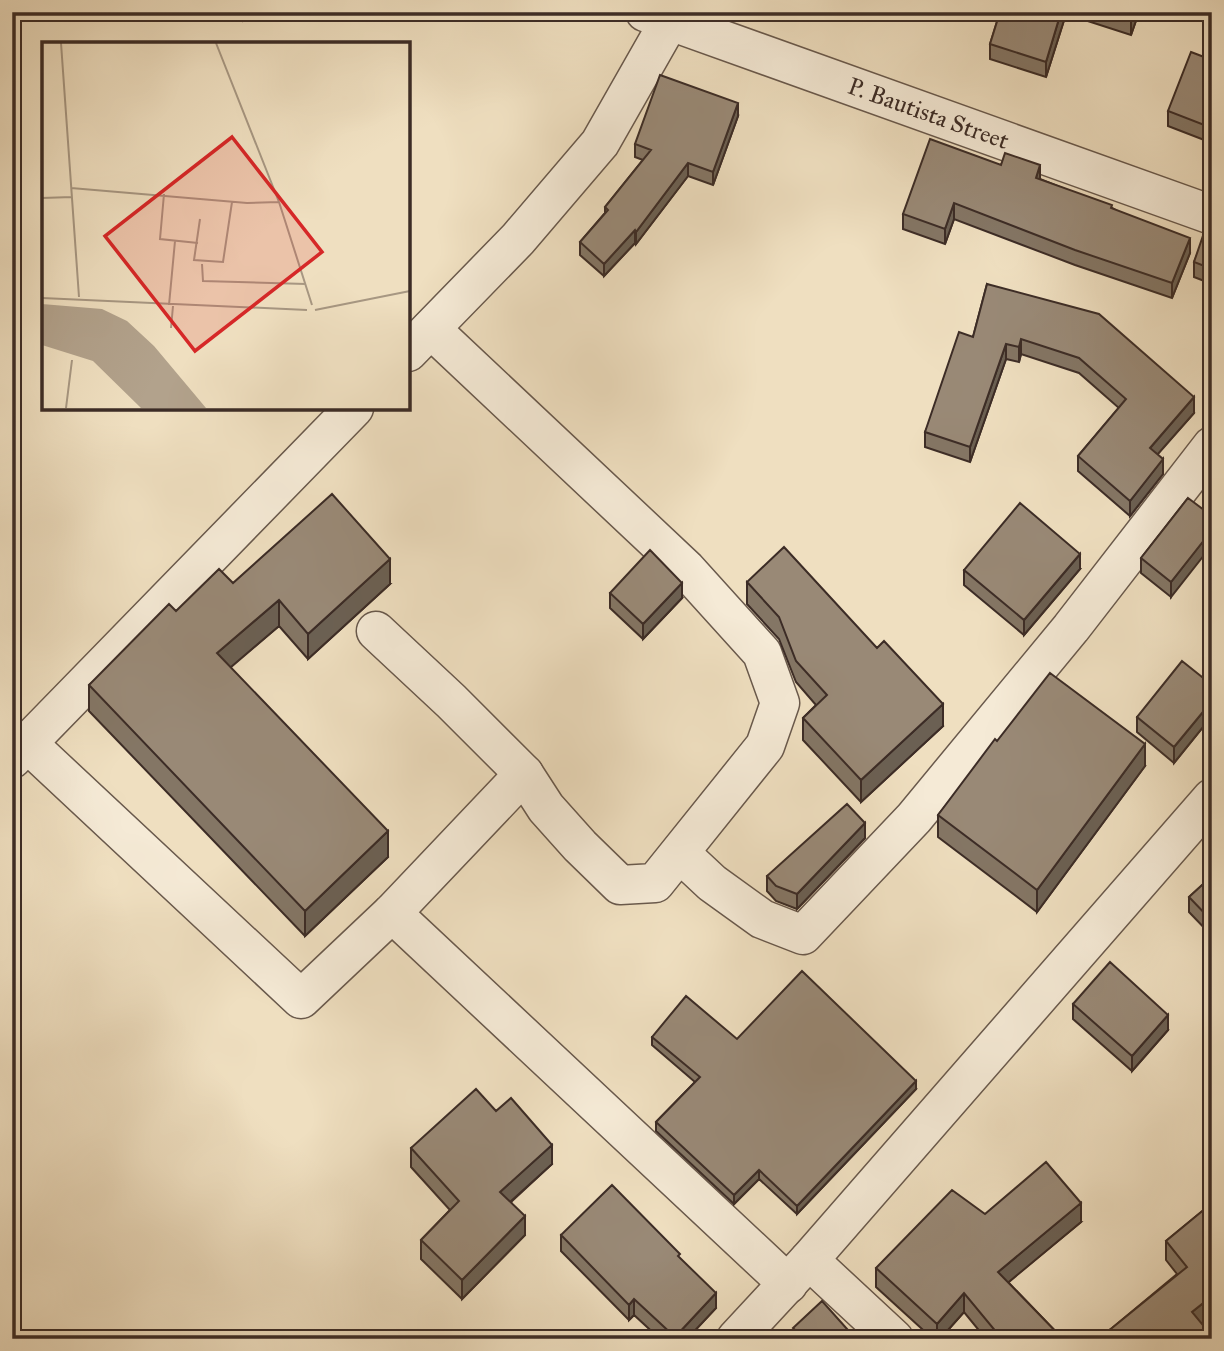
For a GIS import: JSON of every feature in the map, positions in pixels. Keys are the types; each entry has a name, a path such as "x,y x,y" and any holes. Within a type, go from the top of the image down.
{"street":[{"name":"P. Bautista Street","path":"658,16 1212,215"},
{"path":"376,631 524,774 547,808 580,846 620,885 655,883 681,854 765,746 780,703 762,653 686,569 419,341 518,239 600,143 658,16"},
{"path":"352,410 20,751 301,999 393,913 524,774"},
{"path":"681,854 712,883 762,919 803,935 914,818 1071,628 1212,446"},
{"path":"736,1339 799,1272 1212,798"},
{"path":"393,913 799,1272 894,1339"}],"building":[{"path":"1000,12 1061,12 1046,62 990,44"},
{"path":"1108,12 1134,12 1131,20"},
{"path":"1191,52 1212,60 1212,128 1168,111"},
{"path":"660,75 738,103 713,172 688,163 636,232 635,230 604,264 580,242 608,210 605,207 651,150 635,144"},
{"path":"930,139 1001,165 1005,153 1040,165 1036,178 1112,205 1111,208 1190,238 1172,283 1075,250 954,203 945,229 903,214"},
{"path":"1212,220 1212,269 1194,262 1208,221"},
{"path":"987,284 1099,314 1194,397 1150,448 1163,459 1130,501 1078,456 1126,399 1079,358 1021,339 1019,347 1006,344 970,447 925,432 959,332 973,337"},
{"path":"332,494 390,559 308,634 279,600 217,653 388,831 305,911 89,685 169,604 176,611 219,569 233,583"},
{"path":"1188,498 1212,516 1212,530 1171,582 1141,558"},
{"path":"1020,503 1080,554 1024,620 964,570"},
{"path":"784,547 877,648 884,641 943,704 861,780 803,718 827,695 796,661 779,617 747,582"},
{"path":"650,550 682,583 643,624 610,593"},
{"path":"1182,661 1212,685 1212,701 1174,747 1137,717"},
{"path":"1050,673 1145,744 1037,890 938,815 995,739 997,741"},
{"path":"847,804 865,823 797,894 776,886 767,876"},
{"path":"1212,876 1212,921 1189,897"},
{"path":"1110,962 1168,1015 1132,1056 1073,1004"},
{"path":"802,971 916,1081 797,1206 759,1170 734,1195 656,1122 700,1077 652,1037 686,996 737,1039"},
{"path":"476,1089 496,1111 511,1098 552,1145 500,1192 525,1216 462,1280 421,1240 459,1201 411,1148"},
{"path":"1046,1162 1081,1203 998,1272 1063,1339 1002,1339 964,1293 937,1324 876,1268 952,1190 985,1214"},
{"path":"612,1185 716,1293 675,1337 634,1299 629,1305 561,1235"},
{"path":"1212,1203 1212,1296 1192,1312 1212,1339 1096,1339 1187,1267 1166,1241"},
{"path":"822,1301 856,1339 786,1339 795,1330 793,1328"}]}
